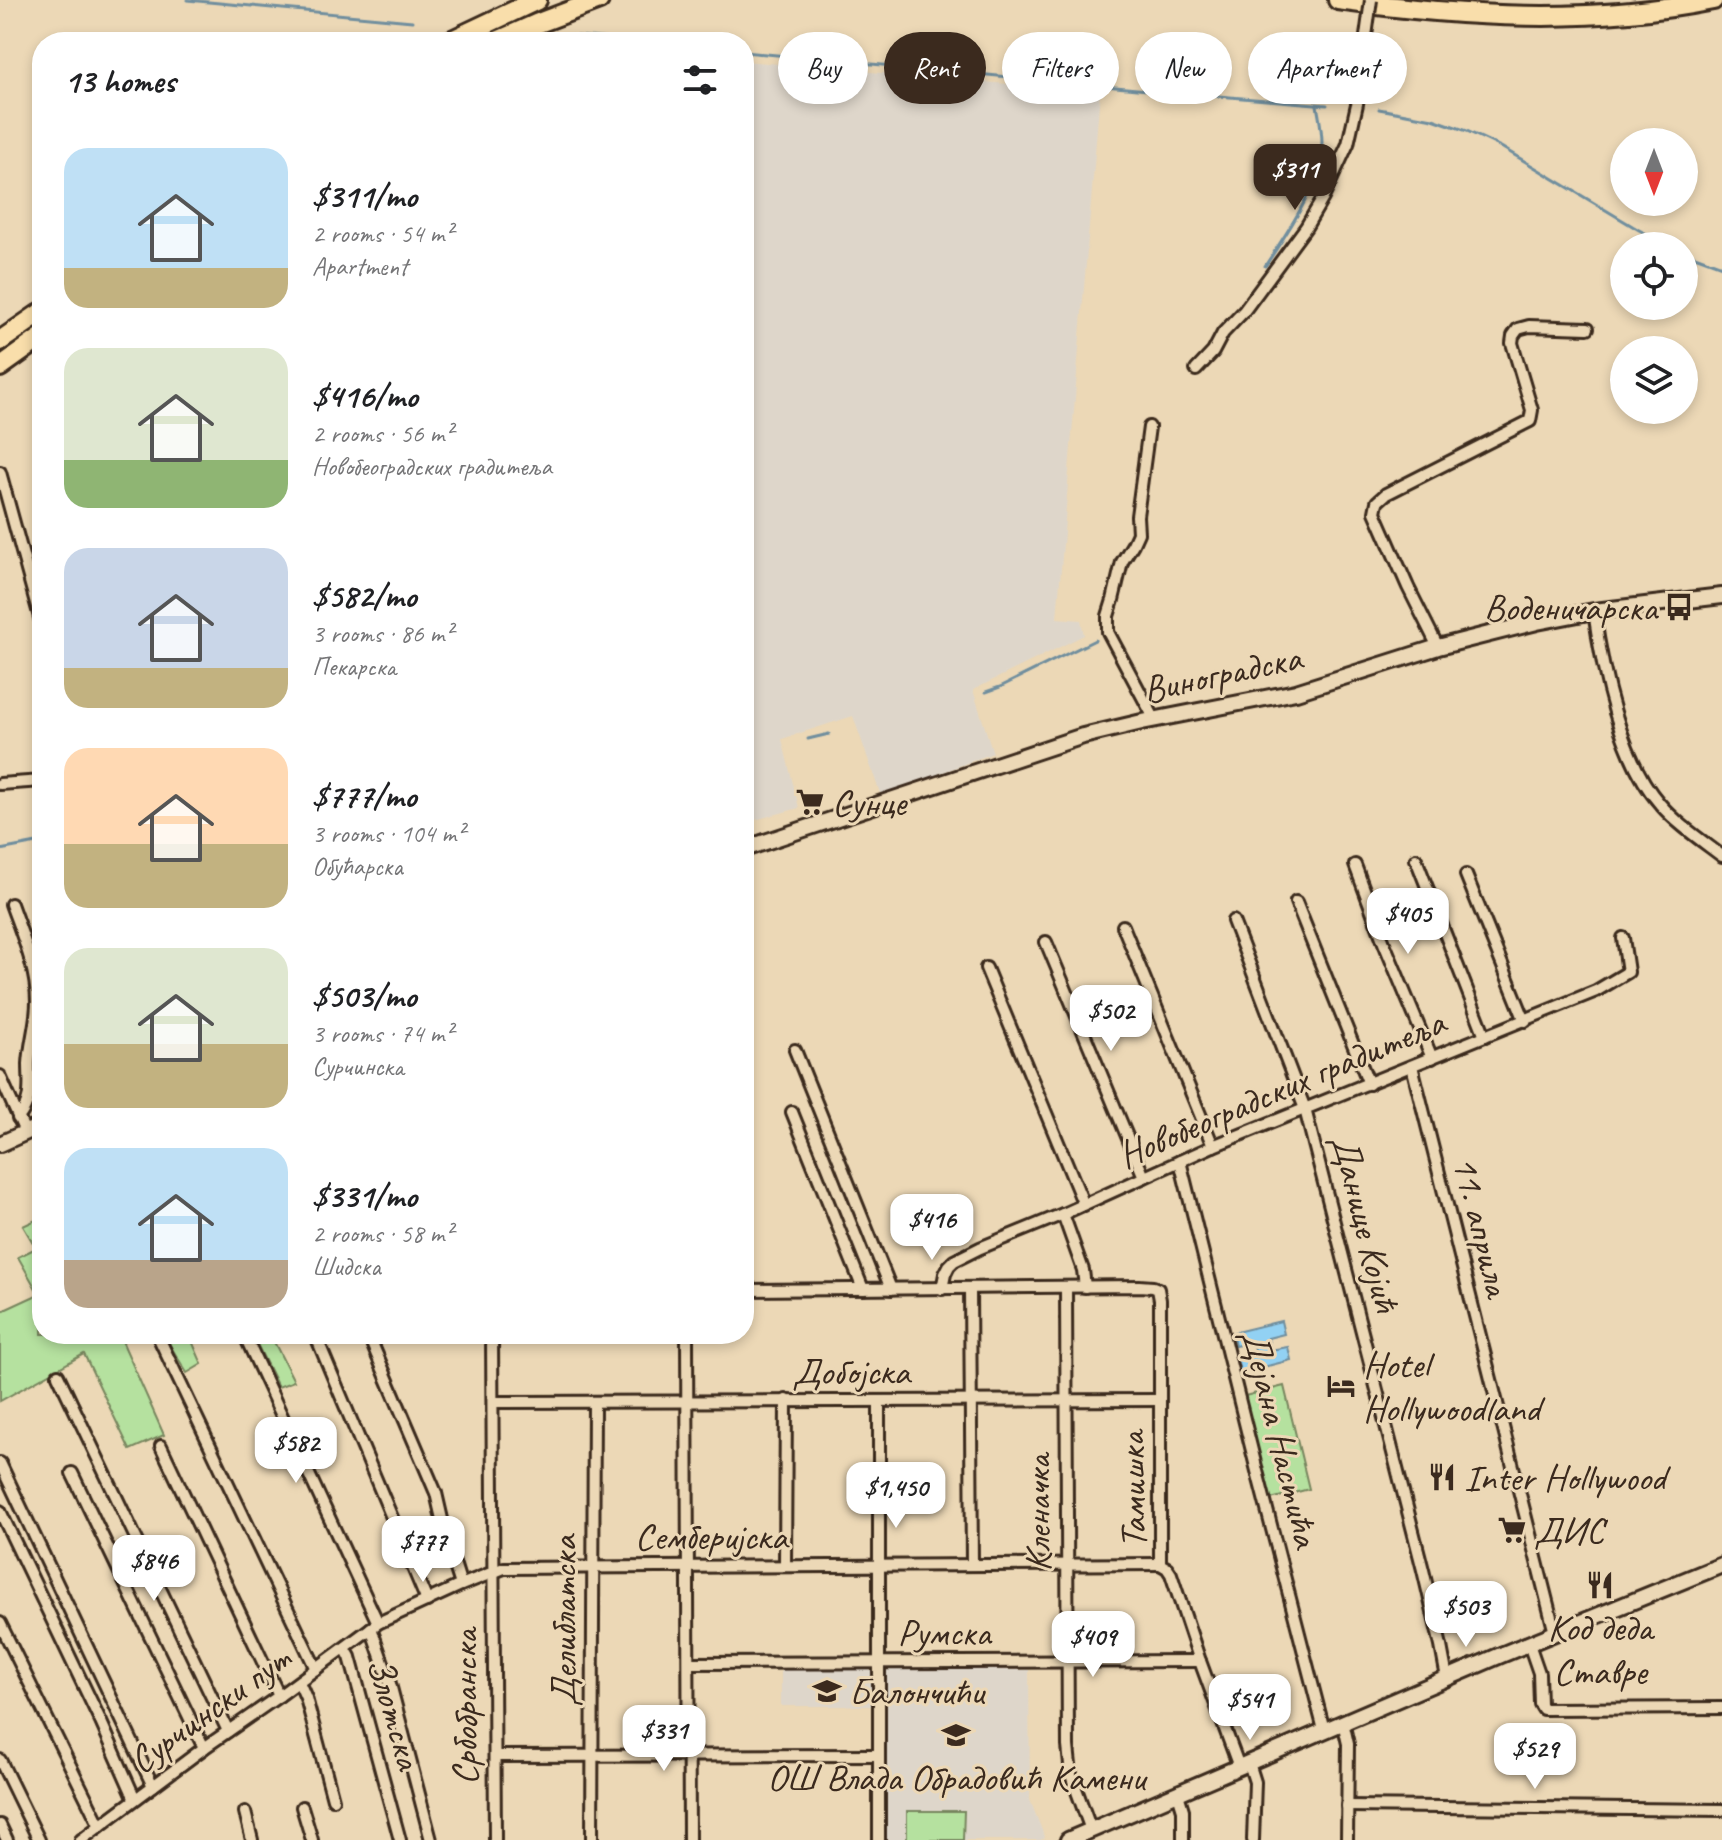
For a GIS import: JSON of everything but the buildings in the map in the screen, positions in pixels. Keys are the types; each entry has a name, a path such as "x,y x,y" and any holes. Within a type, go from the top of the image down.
{"highway":[{"path":"469,32 537,0"},
{"path":"518,32 599,0"},
{"path":"1338,0 1448,13 1560,17 1649,10 1713,0"},
{"path":"0,341 32,319"},
{"path":"0,367 32,344"}],"street":[{"path":"1196,370 1213,352 1223,333 1244,311 1306,227 1323,198 1348,144 1357,104 1371,0"},
{"path":"1438,647 1375,512 1377,502 1382,495 1530,421 1532,410 1512,343 1518,329 1529,326 1588,328"},
{"path":"1149,427 1137,516 1138,533 1122,562 1108,616 1108,632 1155,720"},
{"path":"0,472 32,589"},
{"name":"Виноградска","path":"754,846 1096,733 1296,692 1438,647 1537,622 1594,611 1722,596"},
{"path":"1594,611 1617,717 1639,772 1662,807 1722,856"},
{"path":"0,784 32,782"},
{"path":"1416,859 1485,1036"},
{"path":"1355,865 1432,1058"},
{"path":"1466,875 1525,1021"},
{"path":"1296,902 1369,1084"},
{"path":"11,904 32,971"},
{"name":"Данице Којић","path":"1233,921 1305,1109 1437,1625 1447,1678"},
{"path":"1123,926 1213,1146"},
{"name":"Новобеоградских градитеља","path":"942,1289 947,1270 954,1261 1213,1146 1587,996 1628,972 1623,938"},
{"path":"1046,942 1144,1177"},
{"path":"986,968 1084,1205"},
{"path":"18,1118 25,1110 29,1097 32,1043"},
{"path":"795,1050 891,1289"},
{"name":"11. априла","path":"1412,1066 1555,1633"},
{"path":"0,1076 25,1132"},
{"path":"792,1112 863,1289"},
{"path":"0,1144 32,1129"},
{"name":"Дејана Настића","path":"1180,1161 1324,1730"},
{"path":"754,1290 1085,1287 1083,1270 1063,1214"},
{"name":"Тамишка","path":"1085,1287 1145,1286 1156,1287 1160,1292 1160,1564 1171,1574 1200,1661 1244,1765 1255,1782 1253,1840"},
{"name":"Кленачка","path":"1066,1288 1070,1765 1091,1830"},
{"path":"970,1289 972,1565"},
{"path":"162,1344 316,1669"},
{"path":"248,1344 375,1626 431,1840"},
{"path":"319,1344 427,1601"},
{"path":"372,1344 436,1493 461,1585"},
{"name":"Србобранска","path":"492,1344 495,1840"},
{"path":"687,1344 689,1840"},
{"path":"58,1375 228,1731"},
{"path":"785,1566 786,1400"},
{"name":"Добојска","path":"493,1402 1160,1400"},
{"path":"879,1401 879,1840"},
{"name":"Делиблатска","path":"592,1840 594,1402"},
{"path":"161,1446 279,1696"},
{"path":"0,1463 153,1786"},
{"path":"72,1473 204,1748"},
{"path":"0,1511 135,1799"},
{"name":"Семберијска","path":"375,1626 461,1585 510,1567 1160,1564"},
{"path":"1068,1840 1447,1678 1722,1565"},
{"path":"0,1623 100,1826"},
{"name":"Сурчински пут","path":"81,1840 375,1626"},
{"path":"1529,1644 1539,1673 1540,1706 1544,1709 1722,1708"},
{"name":"Злотска","path":"345,1648 400,1840"},
{"name":"Румска","path":"689,1663 1200,1661"},
{"path":"299,1682 333,1799"},
{"path":"1343,1722 1348,1744 1347,1840"},
{"path":"495,1756 879,1755"},
{"path":"0,1760 39,1840"},
{"path":"1178,1794 1183,1810 1183,1840"},
{"path":"1347,1806 1722,1810"},
{"path":"302,1807 312,1840"},
{"path":"245,1812 252,1840"},
{"path":"0,1825 7,1840"}],"shaded area":[{"path":"754,62 778,64 778,104 868,104 868,72 884,73 884,104 986,104 986,82 1002,83 1002,104 1099,104 1057,618 1081,620 1084,635 973,690 993,753 881,796 853,716 782,739 799,808 754,820"},
{"name":"Балончићи","path":"781,1666 864,1666 873,1676 874,1706 781,1706"},
{"name":"ОШ Влада Обрадовић Камени","path":"883,1669 1029,1670 1030,1800 1045,1838 883,1840"}],"green space":[{"path":"32,1222 32,1241 23,1226"},
{"path":"32,1250 32,1282 18,1257"},
{"path":"32,1297 32,1344 123,1344 164,1435 130,1450 84,1354 0,1401 0,1312"},
{"path":"169,1344 193,1344 202,1364 187,1373"},
{"path":"257,1344 275,1344 294,1381 278,1387"},
{"path":"1284,1386 1309,1489 1267,1500 1241,1397"},
{"path":"907,1811 964,1811 963,1840 907,1840"}],"water":[{"path":"1281,1321 1284,1334 1268,1338 1270,1350 1288,1347 1291,1360 1240,1373 1237,1359 1256,1354 1253,1342 1235,1346 1232,1333"}],"waterway":[{"path":"187,0 412,21"},
{"path":"754,53 1327,105"},
{"path":"1265,266 1302,207 1316,175 1322,142 1317,105"},
{"path":"1379,109 1433,119 1467,131 1501,147 1643,232"},
{"path":"1698,257 1722,266"},
{"path":"986,692 1095,640"},
{"path":"808,739 829,734"},
{"path":"0,850 32,844"}],"place":[{"name":"Воденичарска","path":"1679,607"},
{"name":"Сунце","path":"810,802"},
{"name":"Hotel Hollywoodland","path":"1341,1386"},
{"name":"Inter Hollywood","path":"1442,1477"},
{"name":"ДИС","path":"1512,1530"},
{"name":"Код деда Ставре","path":"1600,1585"},
{"name":"Балончићи","path":"827,1691"},
{"name":"ОШ Влада Обрадовић Камени","path":"956,1735"}]}
